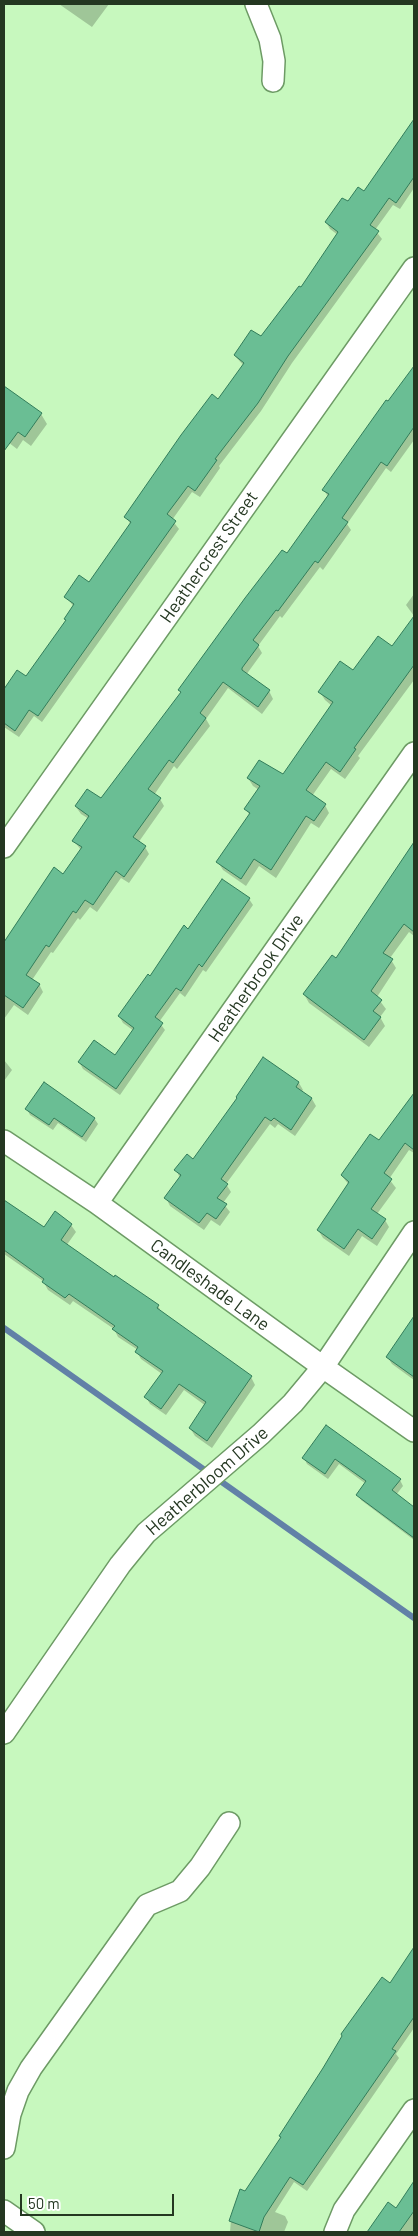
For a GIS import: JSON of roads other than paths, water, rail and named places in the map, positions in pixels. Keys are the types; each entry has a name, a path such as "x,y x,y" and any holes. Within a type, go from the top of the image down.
{"street":[{"path":"256,4 270,39 274,61 273,81"},
{"name":"Heathercrest Street","path":"4,847 414,268"},
{"name":"Heatherbrook Drive","path":"97,1203 414,753"},
{"name":"Candleshade Lane","path":"4,1142 97,1203 414,1431"},
{"name":"Heatherbloom Drive","path":"4,1733 120,1565 146,1533 293,1403 323,1367 414,1232"},
{"path":"4,2148 10,2114 18,2091 32,2068 147,1905 180,1891 200,1867 229,1823"},
{"path":"335,2232 344,2210 414,2110"},
{"path":"4,2211 34,2232"}],"waterway":[{"path":"4,1328 414,1618"}]}
